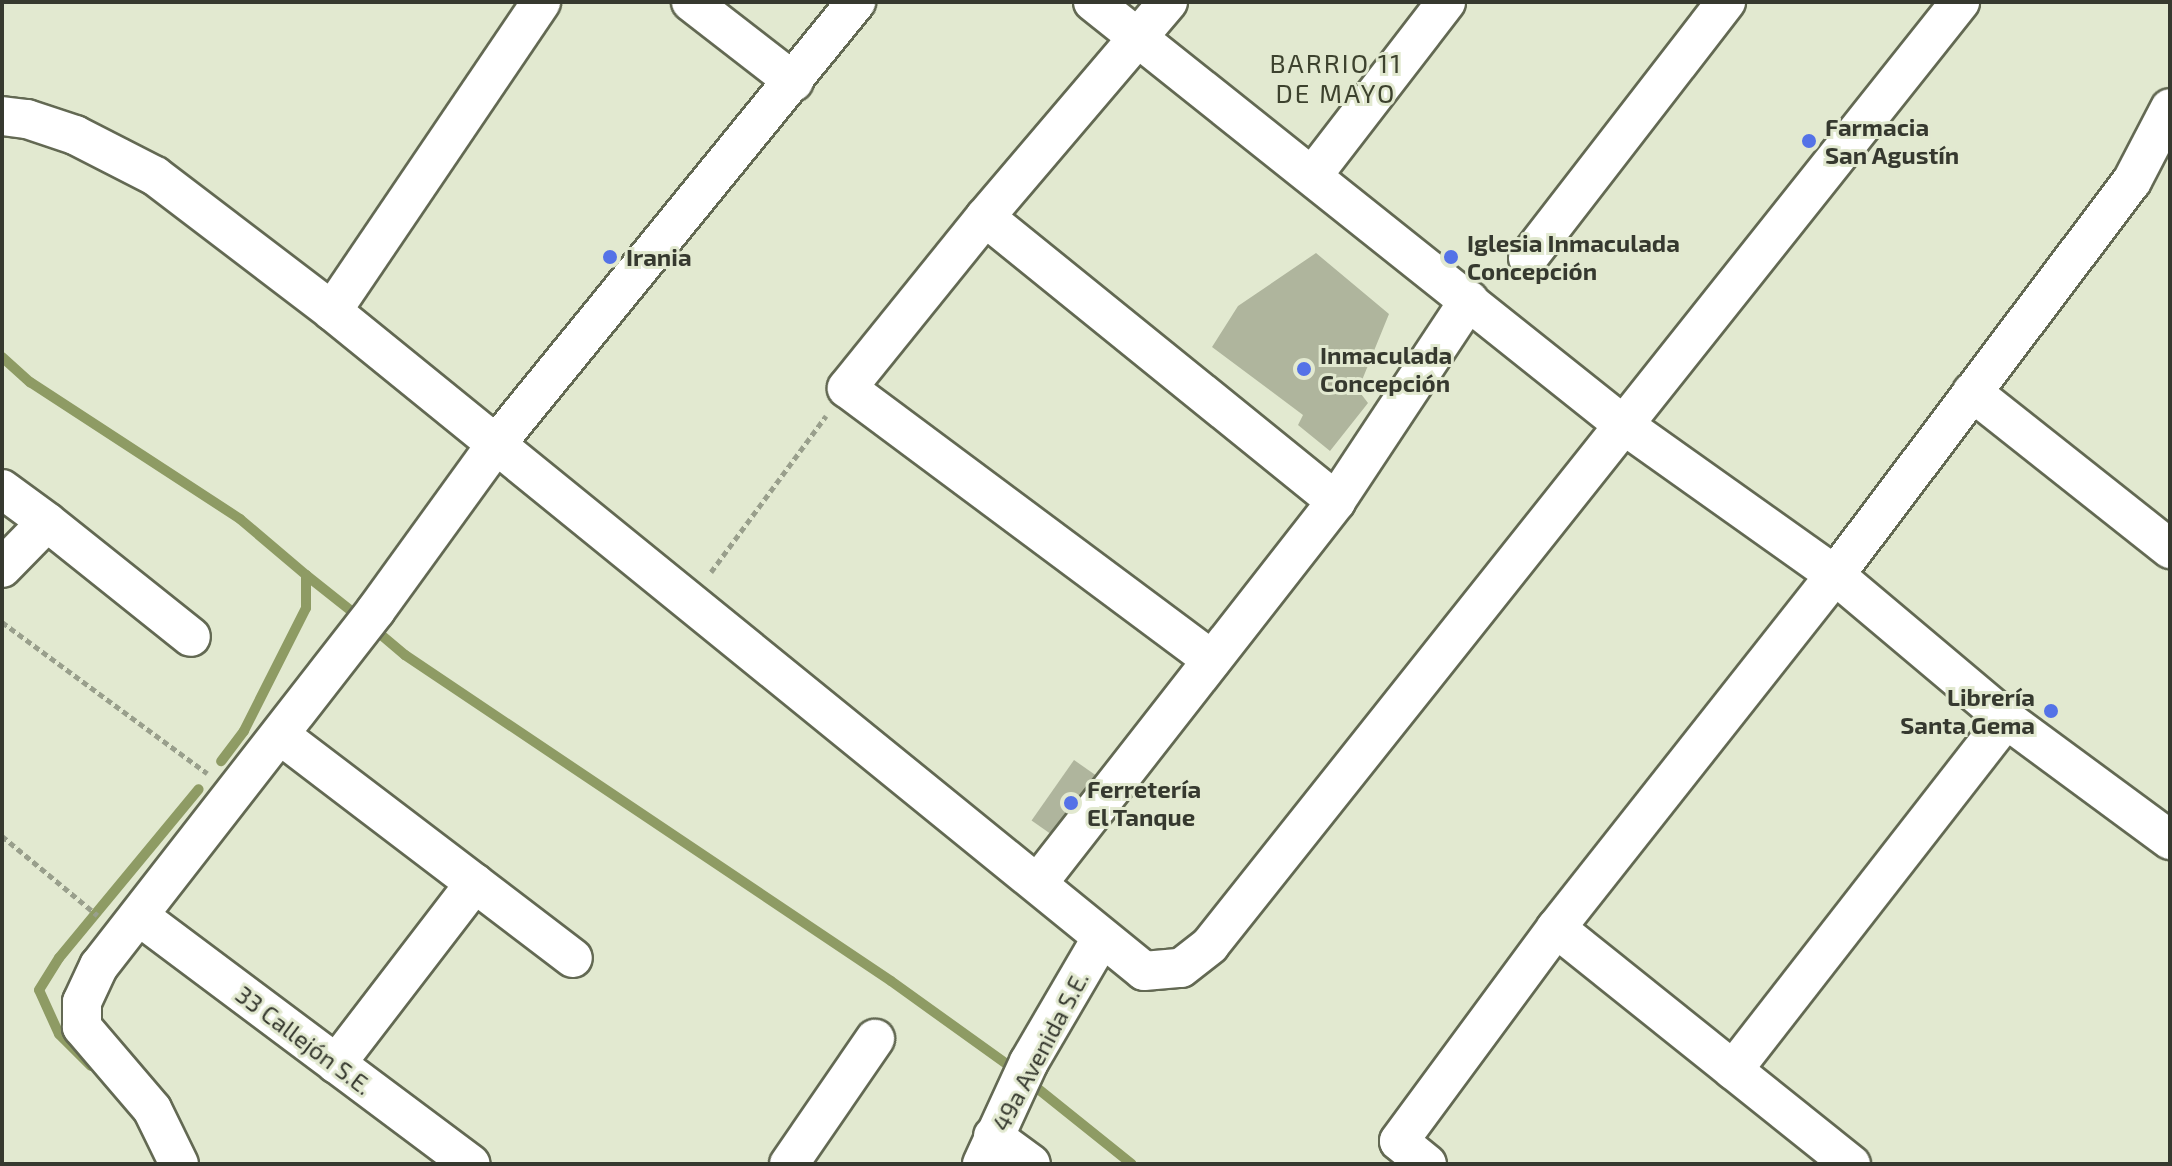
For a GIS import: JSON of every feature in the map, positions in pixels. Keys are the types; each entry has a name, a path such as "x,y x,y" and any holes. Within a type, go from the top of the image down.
{"street":[{"path":"332,311 541,2"},
{"path":"691,2 794,82"},
{"path":"179,1164 152,1109 82,1027 82,1002 99,966 376,610 497,443 794,82 856,2"},
{"path":"1093,2 1621,423 1835,575 2006,719 2170,840"},
{"path":"1168,2 1140,39 985,217 847,388 1212,660"},
{"path":"1313,175 1446,2"},
{"path":"1528,258 1726,2"},
{"path":"2,116 27,119 75,135 155,176 332,311 497,443 1144,971 1181,968 1210,945 1621,423 1960,2"},
{"path":"1427,1164 1399,1141 1556,928 1835,575 2132,181 2170,108"},
{"path":"985,217 1336,501"},
{"path":"1038,883 1336,501 1469,300"},
{"path":"1972,392 2169,545"},
{"path":"2,489 191,637"},
{"path":"2,568 47,522"},
{"path":"1733,1070 2006,719"},
{"path":"280,735 573,958"},
{"path":"336,1064 475,883"},
{"name":"33 Callejón S.E.","path":"139,916 470,1164"},
{"path":"1556,928 1851,1164"},
{"name":"49a Avenida S.E.","path":"988,1150 1022,1075 1101,939"},
{"path":"789,1164 875,1039"},
{"path":"988,1150 1031,1164"}],"path":[{"path":"691,604 724,550 847,388"},
{"path":"2,622 201,768"},
{"path":"2,836 83,902"}],"building":[{"name":"Inmaculada Concepción","path":"1316,253 1389,314 1358,390 1368,403 1330,451 1298,425 1303,415 1212,347 1238,306"},
{"name":"Ferretería El Tanque","path":"1074,760 1110,785 1068,846 1032,821"}],"waterway":[{"path":"2,357 30,382 240,519 306,575 306,608 244,731 221,761"},
{"path":"306,575 360,618"},
{"path":"373,628 405,655 891,981 1015,1070"},
{"path":"91,1066 59,1034 39,990 59,958 199,789"},
{"path":"1027,1080 1132,1164"}],"place":[{"name":"Farmacia San Agustín","path":"1809,141"},
{"name":"Irania","path":"610,257"},
{"name":"Iglesia Inmaculada Concepción","path":"1451,257"},
{"name":"Inmaculada Concepción","path":"1304,369"},
{"name":"Librería Santa Gema","path":"2051,711"},
{"name":"Ferretería El Tanque","path":"1071,803"}],"district":[{"name":"BARRIO 11 DE MAYO","path":"1336,78"}]}
